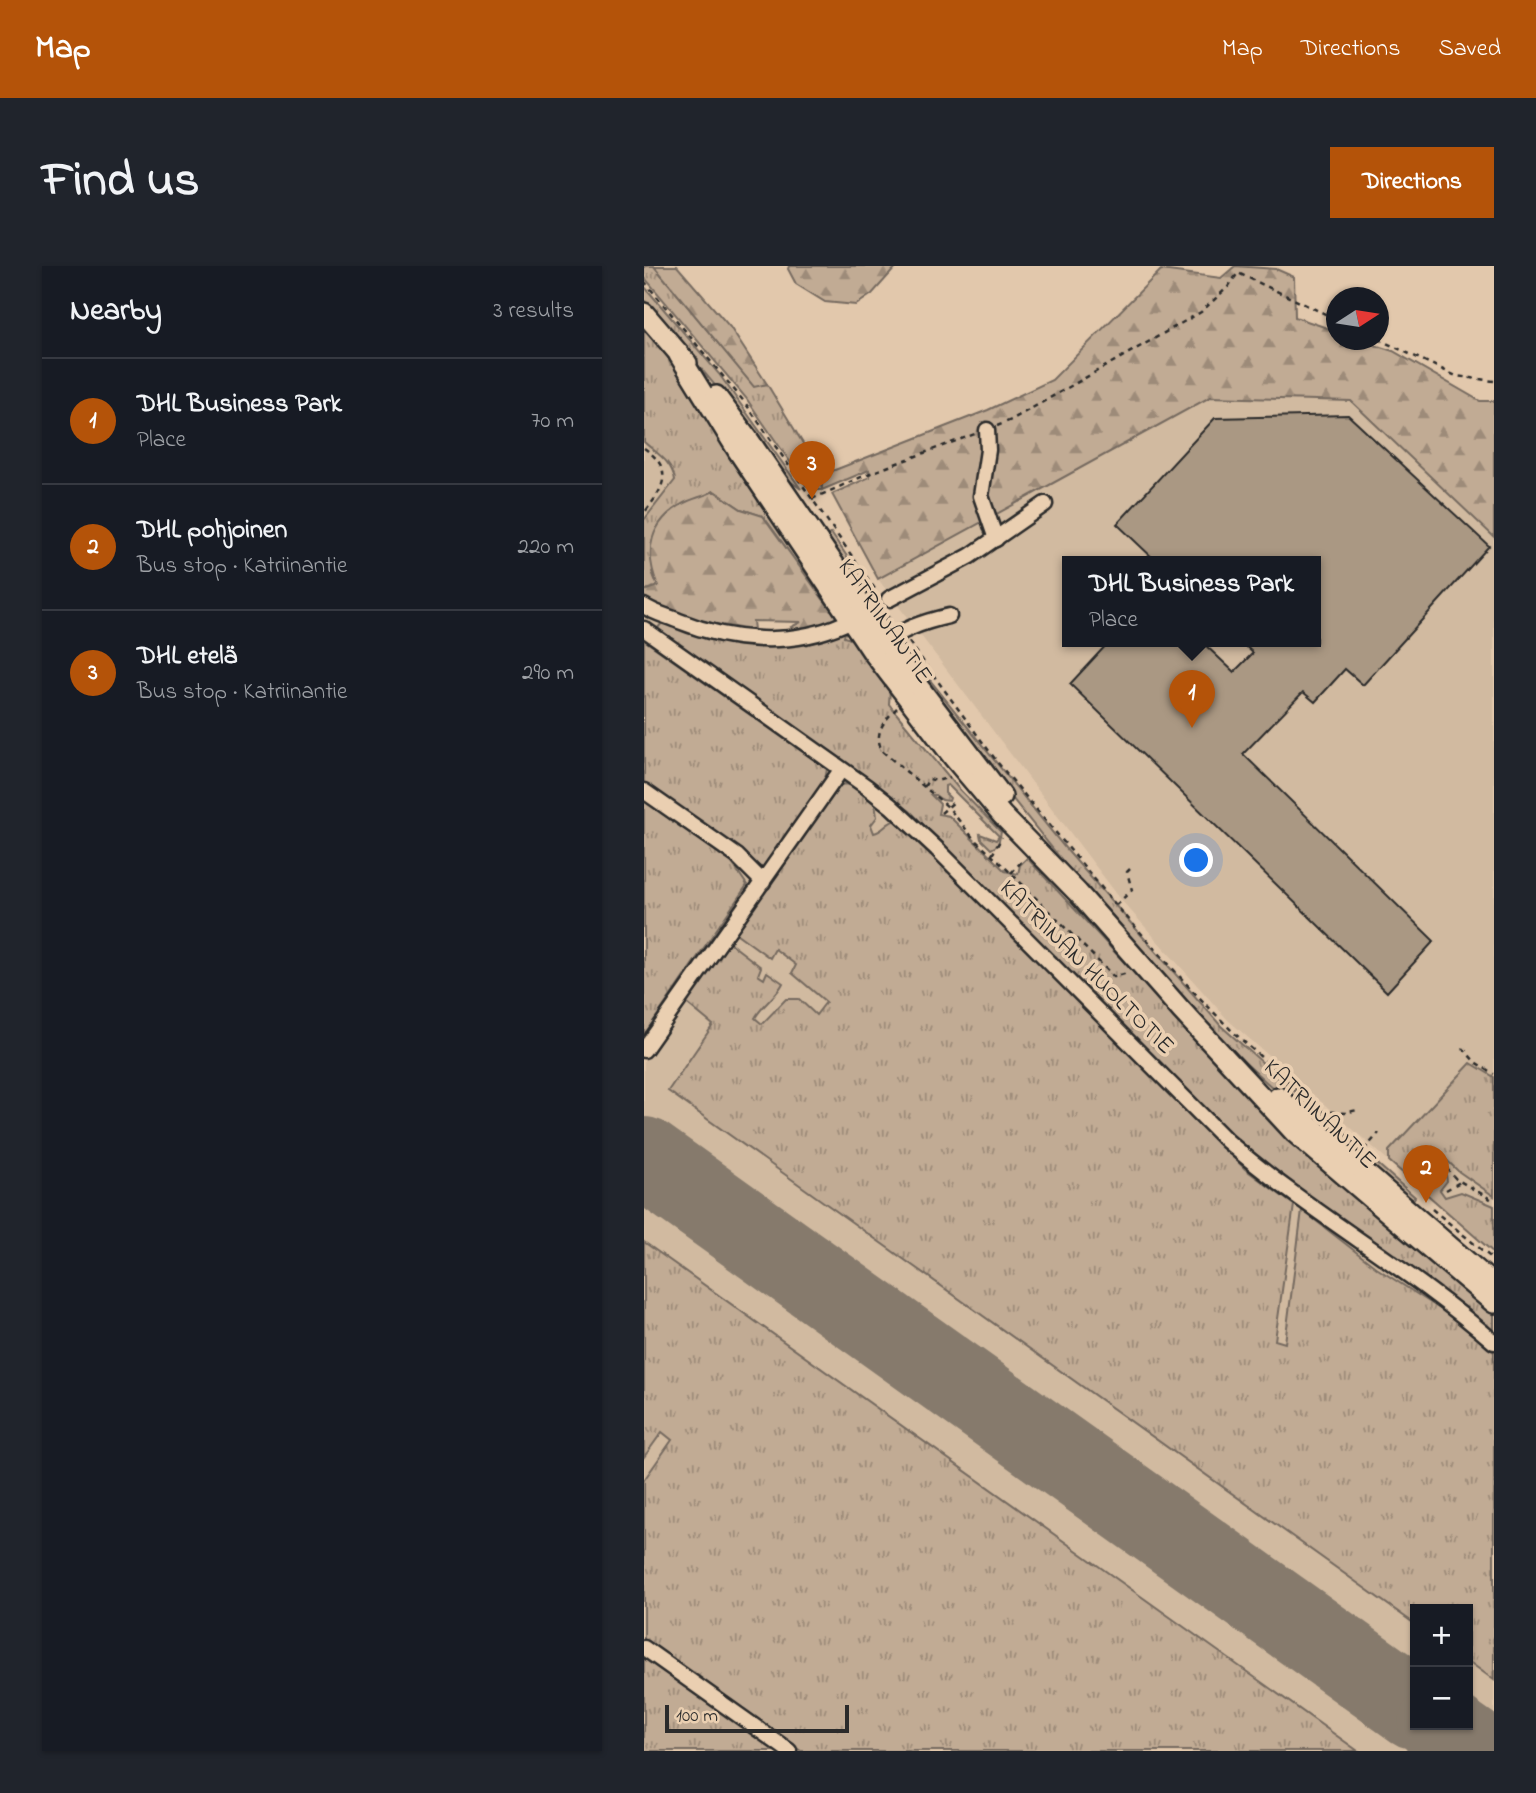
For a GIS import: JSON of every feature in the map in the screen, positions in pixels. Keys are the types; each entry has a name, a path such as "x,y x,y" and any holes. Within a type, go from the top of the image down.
{"main road":[{"name":"KATRIINANTIE","path":"644,313 680,355 738,451 887,641 898,688 1002,815 1078,893 1295,1133 1494,1303"},
{"name":"KATRIINANTIE","path":"1181,1010 1302,1120 1494,1284"}],"lane":[{"path":"987,429 988,450 981,496 996,539"},
{"path":"886,600 970,556 1045,504"},
{"path":"644,606 694,627 740,639 778,639 806,635 843,624"},
{"path":"887,641 925,621 949,617"},
{"name":"KATRIINAN HUOLTOTIE","path":"644,629 891,806 1227,1141 1277,1183 1441,1299 1494,1342"},
{"path":"644,1050 841,769"},
{"path":"644,791 737,856 763,882"},
{"path":"644,1648 789,1751"}],"path":[{"path":"886,600 812,499 868,474 1012,420 1201,312 1228,286 1238,272 1326,314"},
{"path":"1389,344 1456,376 1494,381"},
{"path":"644,448 655,456 662,466 663,484 644,513"},
{"path":"887,641 927,668 998,762 1116,905 1232,1031 1374,1158"},
{"path":"897,708 881,725 878,743 882,751 948,807 974,839 1012,873 1114,977 1134,971"},
{"path":"924,788 929,779 937,781 951,776"},
{"path":"941,813 955,801"},
{"path":"992,855 1000,844 1003,831"},
{"path":"1012,873 1028,855"},
{"path":"1116,905 1132,890 1127,872 1130,869"},
{"path":"1463,1048 1475,1062 1494,1074"},
{"path":"1321,1111 1345,1113 1357,1110"},
{"path":"1364,1150 1379,1133"},
{"path":"1433,1153 1460,1182 1494,1201"},
{"path":"1446,1191 1460,1182"},
{"path":"1426,1203 1494,1260"}],"shaded area":[{"path":"1210,397 1351,401 1494,537 1494,1253 1228,1020 1122,901 878,579"},
{"path":"644,433 693,468 757,680 968,843 1494,1329 1494,1751 644,1751"}],"green space":[{"path":"644,266 654,266 754,386 767,384 822,475 822,490 813,490 806,485 746,398 644,277"},
{"path":"654,266 677,266 730,327 767,384 754,387"},
{"path":"789,266 897,266 872,294 856,305 825,302 796,284"},
{"path":"1235,266 1276,269 1294,277 1295,317 1326,328 1326,350 1389,350 1480,401 1494,401 1494,537 1351,401 1210,397 878,579 832,494 870,477 869,470 822,490 822,475 988,410 1052,380 1161,270 1221,278"},
{"path":"644,286 719,374 801,489 779,473 738,413 644,300"},
{"path":"644,327 683,377 828,599 823,599 763,516 741,509 714,491 709,494 652,572 658,587 644,591 644,520 675,480 667,463 644,442"},
{"path":"714,491 741,509 763,516 823,599 840,618 838,622 793,629 791,627 801,622 753,621 754,630 697,620 644,597 644,591 658,586 651,550 653,539 663,519 684,503"},
{"path":"831,533 892,622 861,595 827,536"},
{"path":"662,623 712,640 768,646 815,639 846,628 844,637 854,640 890,689 889,704 959,789 1001,832 998,845 991,849 981,839 980,834 996,840 999,836 948,785 945,786 945,793 950,798 949,801 931,795 940,804 938,814 949,816 1005,871 1018,874 1020,865 1027,858 1136,975 1294,1137 1420,1252 1494,1314 1494,1332 1454,1300 1263,1164 1148,1054 910,811 657,629"},
{"path":"644,640 827,769 825,780 762,868 644,783"},
{"path":"925,674 1065,848 1221,1026 1415,1197 1413,1200 1408,1199 1264,1080 1180,996 1067,867 996,778 926,688 920,677"},
{"path":"838,786 854,786 875,803 877,817 871,825 874,833 897,820 1245,1169 1294,1205 1275,1340 1285,1343 1302,1210 1378,1269 1451,1316 1494,1352 1494,1680 1473,1665 1473,1604 1410,1604 1410,1620 668,1091 713,1025 684,1001 727,941 761,967 758,975 764,979 767,972 783,983 755,1018 762,1024 786,999 799,999 816,1015 826,1002 792,973 796,965 775,949 770,958 733,931"},
{"path":"644,800 732,863 747,885 644,1035"},
{"path":"1471,1063 1494,1077 1494,1196 1458,1171 1433,1147 1426,1154 1446,1175 1447,1181 1440,1190 1445,1197 1461,1192 1494,1206 1494,1253 1389,1161 1389,1151"},
{"path":"644,1242 1358,1751 801,1751 644,1639 644,1480 672,1440 662,1432 644,1457"},
{"path":"644,1654 781,1751 644,1751"}],"building":[{"path":"1348,415 1489,546 1363,685 1345,669 1315,702 1303,692 1243,754 1434,941 1387,992 1070,684 1104,647 1207,647 1234,672 1253,653 1246,647 1321,647 1321,556 1151,556 1117,524 1215,418"}],"runway":[{"path":"644,1158 1410,1704"},
{"path":"1446,1730 1476,1751"}],"place":[{"name":"DHL etelä","path":"812,499"},
{"name":"DHL Business Park","path":"1192,728"},
{"name":"DHL pohjoinen","path":"1426,1203"}]}
